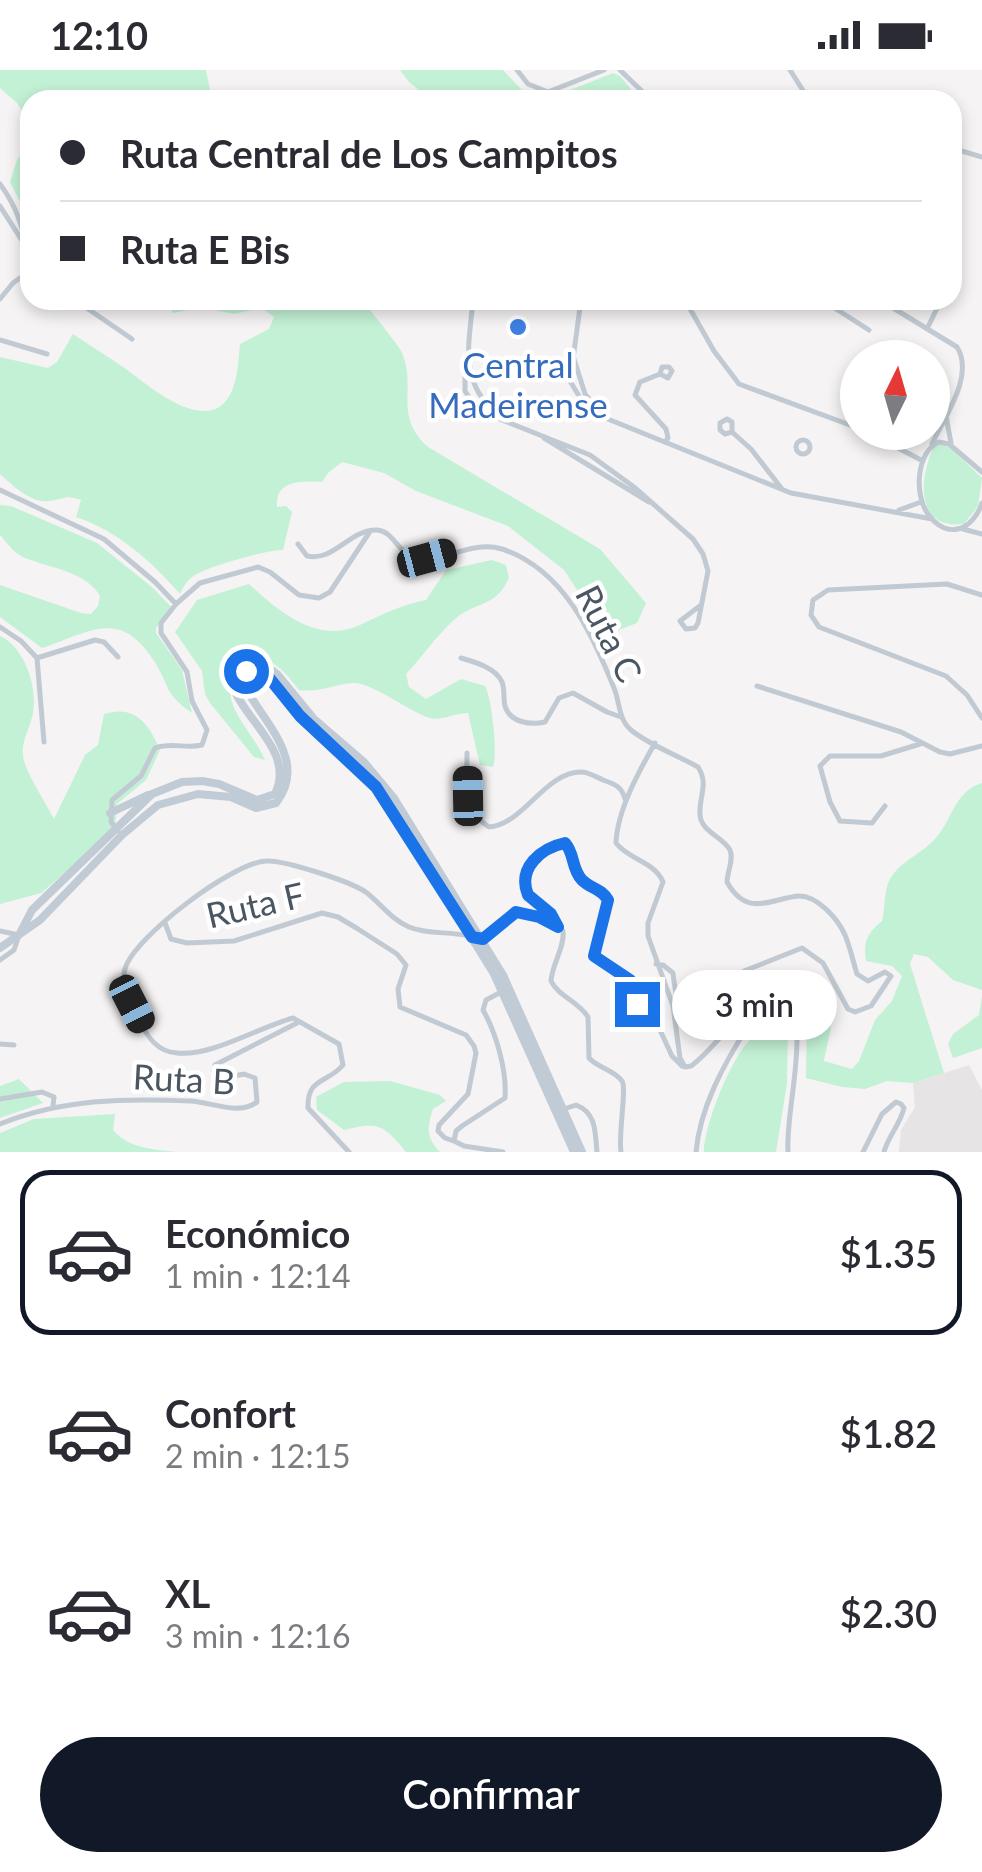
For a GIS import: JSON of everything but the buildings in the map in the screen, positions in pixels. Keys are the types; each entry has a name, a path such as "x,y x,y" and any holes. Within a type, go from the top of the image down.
{"main road":[{"path":"110,814 182,782 219,784 257,800 274,794 279,774 274,752 236,694 231,679 234,669 244,662 260,661 278,675 314,719 382,782 483,939 582,1152"},
{"path":"119,832 158,805 184,796 220,795 256,808 268,807 278,800 287,776 283,747 242,683 246,671 258,670 307,723 376,787 506,990"},
{"path":"0,948 40,920 152,794"},
{"path":"560,1110 574,1152"}],"street":[{"path":"517,70 528,84 543,90"},
{"path":"553,90 604,70"},
{"path":"620,70 641,90"},
{"path":"1,188 20,226"},
{"path":"0,206 20,237"},
{"path":"0,299 20,277"},
{"path":"90,310 132,339"},
{"path":"473,310 464,383 468,398 478,410 602,462 693,539 704,554 708,578 701,605 695,628 686,629 680,620 682,616 701,605"},
{"path":"580,310 570,381 588,411 782,490 817,500 932,519 946,528 982,530 978,516"},
{"path":"691,310 714,352 740,384 840,421"},
{"path":"839,310 869,330"},
{"path":"896,310 946,340"},
{"path":"927,329 936,310"},
{"path":"0,340 46,354"},
{"path":"950,342 958,347 964,368 950,405"},
{"path":"574,359 585,394 604,416"},
{"path":"468,360 477,394 497,416"},
{"path":"660,374 640,382 635,394 666,429 665,442"},
{"path":"468,398 477,394"},
{"path":"577,396 585,394"},
{"path":"732,432 782,490"},
{"path":"542,435 549,443 650,503"},
{"path":"950,436 952,446 982,472"},
{"path":"902,450 923,461"},
{"path":"929,450 920,478 922,502 932,519"},
{"path":"597,470 602,462"},
{"path":"0,490 104,539 176,604"},
{"path":"891,511 922,502"},
{"path":"960,529 978,516 982,503"},
{"path":"119,832 110,814 112,800 142,776 155,748 165,744 194,747 202,745 206,738 207,730 192,701 187,672 160,633 161,622 176,604 200,584 258,567 298,595 319,598 330,592 371,531"},
{"path":"298,544 301,551 313,558 371,531"},
{"name":"Ruta C","path":"371,531 387,533 403,552 414,558 484,546 502,550 545,571 559,584 584,626 616,691 621,716 631,730 655,743 698,767 703,774 705,785 699,815 730,850 726,882 731,890 759,904 797,896 818,902 845,935 856,974 868,980 885,972 890,976 871,1006 855,1012 848,1009 814,954 802,948 744,971 704,1008 697,1010 679,1001 674,993 673,974 663,964 656,964 649,946 648,923 663,882 657,870 624,853 616,843 616,830 626,802 655,743"},
{"path":"982,595 947,584 828,590 814,600 810,614 819,627 946,676 967,694 982,718"},
{"path":"0,627 21,640 37,658 44,742"},
{"path":"37,658 95,640 104,642 118,657"},
{"path":"462,658 499,677 505,706 515,719 531,724 546,722 559,698 573,693 621,716"},
{"path":"757,686 900,732 950,754 982,746"},
{"path":"886,806 872,823 840,821 834,815 820,766 830,756 881,756 920,744"},
{"path":"467,753 469,807 488,828 502,824 578,772 615,784 626,802"},
{"path":"558,927 557,920 534,902 524,886 531,863 541,852 565,843 580,877 608,900 594,956 634,985 641,1011 660,1030 672,1056 685,1067"},
{"name":"Ruta F","path":"297,1023 289,1019 186,1053 175,1054 159,1047 146,1034 136,1014 124,977 133,951 206,891 251,864 267,861 353,884 398,922 418,930 483,939"},
{"path":"483,939 516,912 539,917 563,931 564,940 550,981 588,1017 589,1058 619,1077 626,1089 618,1125 621,1152"},
{"name":"Ruta F","path":"165,923 168,935 176,942 206,944 234,941 311,915 328,914 398,954 406,965 398,988 404,1010 466,1035 474,1046 468,1094 438,1131 454,1141"},
{"path":"0,931 18,936 14,950 0,960"},
{"path":"656,964 673,1006 680,1058 685,1067"},
{"path":"503,1152 454,1141 456,1131 505,1098 502,1064 483,1010 486,1000 506,990"},
{"path":"685,1067 697,1062 738,1016 783,994 792,1006 795,1078 787,1130 788,1152"},
{"path":"696,1152 710,1096 748,1026 781,1015 792,1006"},
{"path":"297,1023 330,1038 342,1050 344,1065 314,1084 308,1108 350,1152"},
{"name":"Ruta B","path":"0,1124 53,1106 139,1099 250,1108 257,1102 255,1078 244,1074 219,1079 215,1065 297,1023"},
{"path":"0,1044 14,1045"},
{"path":"0,1099 42,1092 54,1097 53,1106"},
{"path":"862,1152 882,1114 892,1104 901,1104 904,1108 900,1122 884,1152"},
{"path":"560,1110 579,1106 592,1116 597,1152"}],"shaded area":[{"path":"969,1065 982,1090 982,1152 899,1152 901,1130 915,1107 913,1083"}],"green space":[{"path":"0,70 206,70 210,90 20,90 20,108 0,88"},
{"path":"400,70 503,70 522,90 419,90"},
{"path":"613,73 632,90 570,90"},
{"path":"20,156 20,202 10,182"},
{"path":"215,310 252,310 234,314"},
{"path":"264,310 370,310 401,351 406,364 408,412 417,435 428,447 600,549 646,603 637,623 616,631 602,628 564,570 508,526 416,491 384,473 342,462 322,482 298,482 280,492 277,507 286,506 292,512 283,550 202,571 190,579 180,594 133,548 76,517 81,500 36,500 0,474 0,357 48,368 57,362 73,334 172,401 200,411 212,410 223,404 234,384 240,344 269,329 274,317"},
{"path":"951,448 982,478 978,506 964,524 947,524 928,510 924,485 932,450"},
{"path":"0,505 11,506 97,543 171,607 156,633 182,670 192,713 172,695 143,646 118,629 91,631 42,648 0,617 0,585 81,613 91,614 100,596 86,581 14,550 0,535"},
{"path":"492,560 506,565 509,578 503,588 491,600 454,620 406,674 409,687 426,699 461,679 485,686 494,726 493,767 480,765 468,713 430,718 361,684 299,690 272,663 248,658 236,672 231,697 265,760 254,757 210,703 202,671 175,632 197,600 249,584 299,622 329,631 344,630 426,600 446,570"},
{"path":"0,636 17,650 32,683 34,707 23,756 54,819 85,755 98,745 104,714 124,712 140,718 160,750 146,780 117,804 115,831 41,893 0,904"},
{"path":"982,783 982,990 953,980 928,957 914,954 910,964 944,1073 913,1083 887,1081 865,1089 806,1078 807,1003 815,977 831,1007 824,1061 852,1069 875,1020 892,1001 902,976 892,966 866,961 866,943 882,921 889,881 903,864 938,836 964,794"},
{"path":"982,995 982,1048 953,1058 948,1044 953,1034 979,1015"},
{"path":"773,1029 788,1029 787,1083 776,1152 704,1152 714,1110 735,1061 751,1039"},
{"path":"19,1079 43,1103 0,1118 0,1086"},
{"path":"390,1081 440,1095 446,1101 433,1109 429,1127 432,1142 440,1152 406,1152 380,1128 344,1130 317,1110 316,1097 344,1082"},
{"path":"115,1114 113,1130 126,1141 176,1152 0,1152 0,1133 34,1119"}],"place":[{"name":"Central Madeirense","path":"518,327"}],"route":[{"path":"246,671 254,669 266,674 300,716 370,779 472,937 483,939 516,912 539,917 558,927 557,920 534,902 524,886 531,863 541,852 556,844 569,846 580,877 608,900 594,956 630,980 637,1004"}]}
